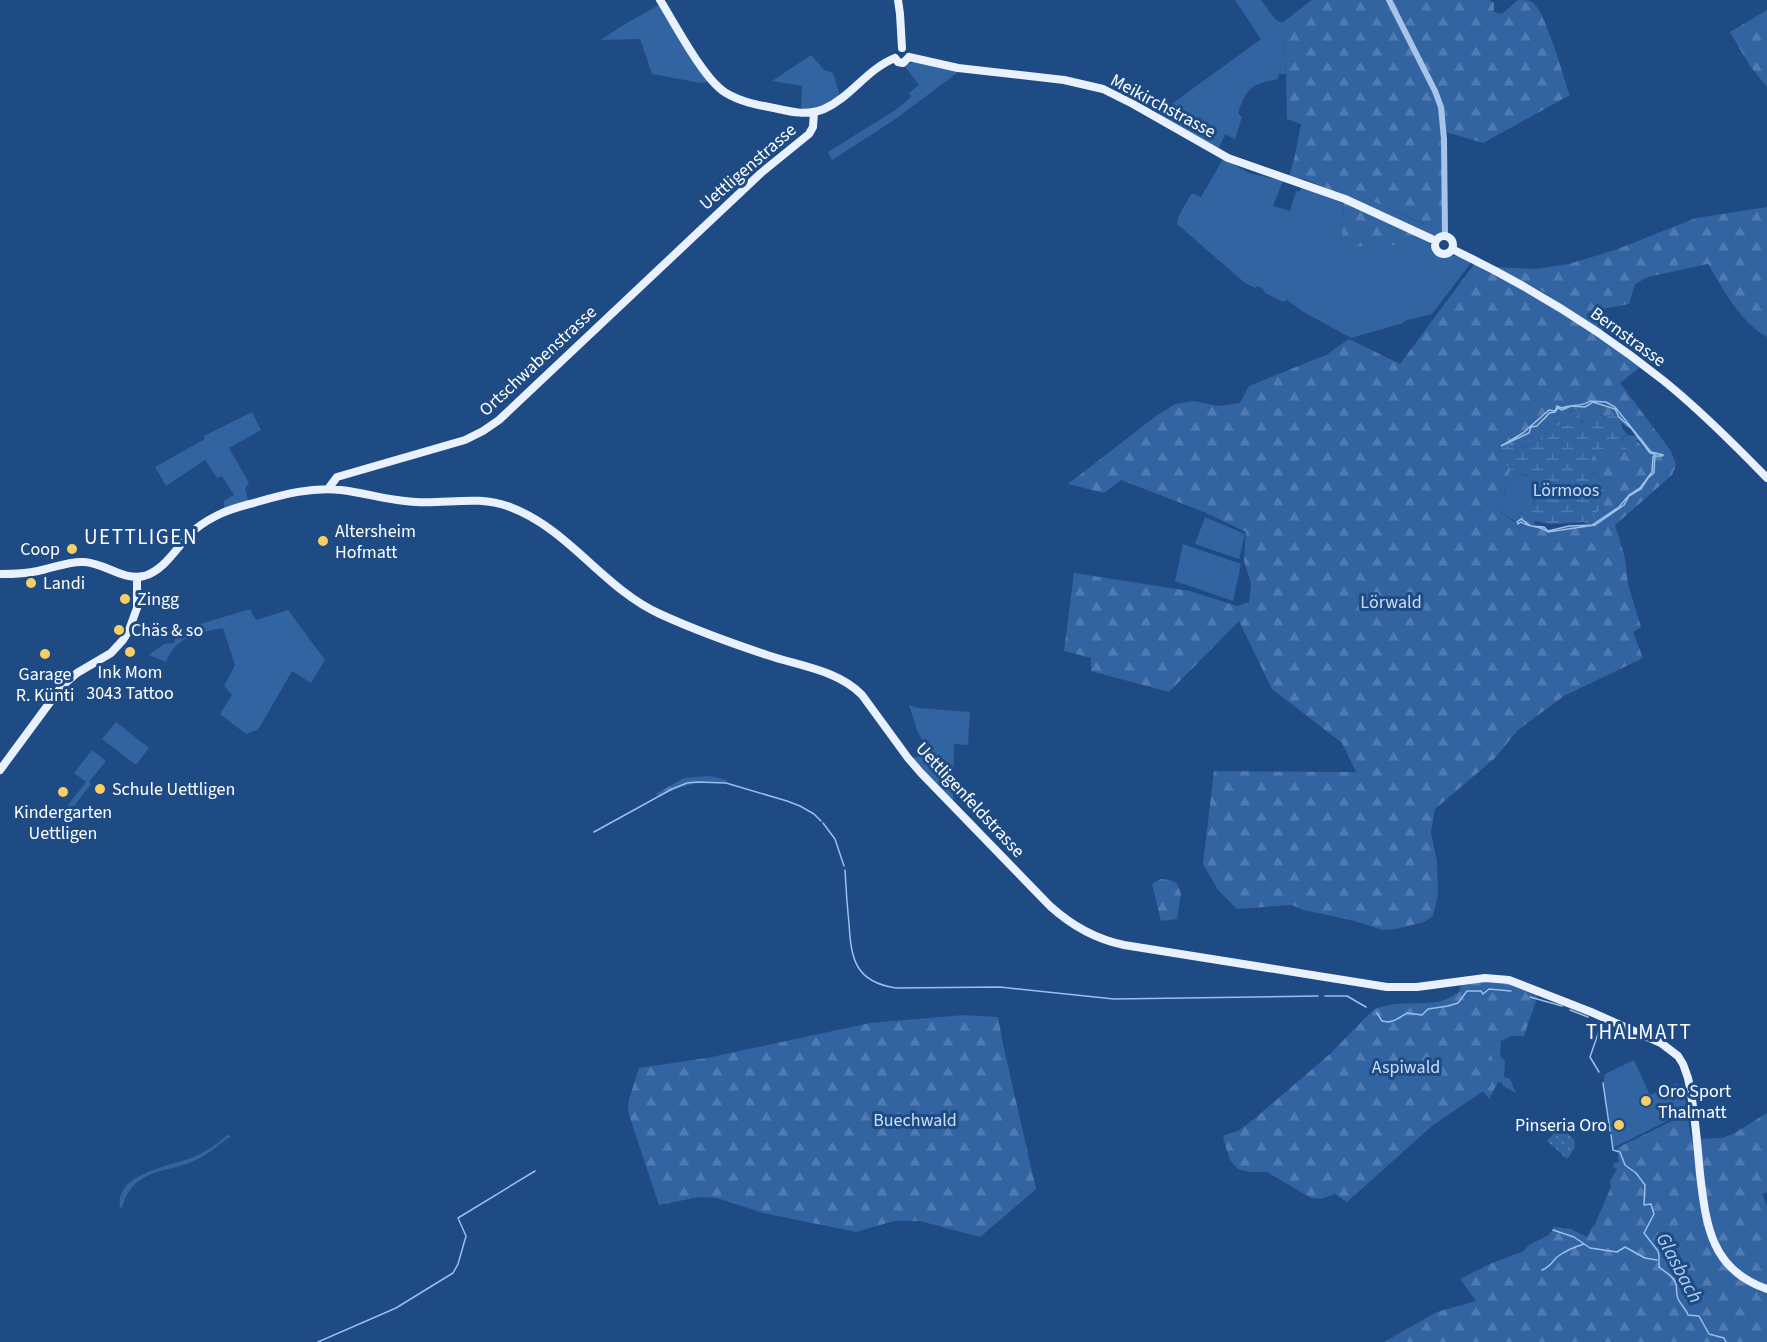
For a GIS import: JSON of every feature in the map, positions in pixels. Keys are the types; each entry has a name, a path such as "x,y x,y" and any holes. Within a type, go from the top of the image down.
{"main road":[{"path":"660,0 705,72 721,90 738,99 758,105 793,112 814,112 824,109 880,66 895,58"},
{"path":"898,0 902,48"},
{"path":"895,58 896,52 902,48"},
{"path":"895,58 898,62 903,63 909,57 908,50 902,48"},
{"name":"Meikirchstrasse","path":"909,57 958,68 1064,80 1093,86 1134,104 1212,149 1244,164 1345,199 1436,242"},
{"name":"Uettligenstrasse","path":"690,239 773,162 805,137 813,128 814,112"},
{"path":"1445,236 1452,241 1452,249 1441,253 1437,249 1436,242 1445,236"},
{"name":"Ortschwabenstrasse","path":"328,489 335,479 347,474 453,444 492,426 690,239"},
{"name":"Bernstrasse","path":"1452,249 1544,298 1617,346 1686,400 1767,478"},
{"path":"339,490 347,474"},
{"path":"0,574 31,572 83,562 100,565 127,576 137,577 149,574 159,568 195,530 219,514 294,492 328,489"},
{"name":"Uettligenfeldstrasse","path":"328,489 406,501 431,503 483,501 497,502 511,507 545,525 644,607 729,643 828,674 849,683 864,698 912,763 959,813 1050,906 1069,922 1094,936 1124,945 1387,987 1417,987 1479,978 1500,978 1601,1016 1664,1045 1674,1052 1683,1064 1689,1082 1709,1231 1720,1255 1746,1279 1767,1290"},
{"path":"0,770 62,686 73,676 111,653 123,640 137,608 137,577"}],"street":[{"path":"1389,0 1435,91 1443,113 1445,236"}],"green space":[{"path":"1235,0 1261,0 1275,19 1282,23 1286,74 1279,74 1278,79 1256,85 1248,92 1238,113 1242,117 1235,139 1225,134 1218,150 1158,114 1261,39"},
{"path":"1312,0 1489,0 1494,3 1494,12 1502,14 1518,0 1530,1 1543,18 1570,95 1483,143 1446,132 1444,224 1427,221 1425,224 1365,198 1362,204 1305,179 1289,177 1301,124 1287,119 1282,23"},
{"path":"660,4 707,82 701,83 652,74 640,39 601,40"},
{"path":"1767,10 1767,87 1750,66 1730,32"},
{"path":"811,55 824,70 833,73 841,99 801,113 802,86 772,81"},
{"path":"915,62 961,70 894,120 832,160 828,152 897,109 911,97 909,93 919,85 904,65"},
{"path":"1223,159 1249,173 1283,181 1273,206 1290,211 1296,191 1300,191 1302,187 1344,201 1341,247 1420,236 1427,240 1438,255 1459,257 1470,264 1432,314 1351,338 1302,311 1287,300 1283,302 1265,293 1258,286 1255,288 1245,283 1177,224 1180,213 1191,194 1201,197"},
{"path":"1365,198 1424,224 1427,221 1444,224 1443,230 1438,235 1431,235 1362,204"},
{"path":"1344,201 1419,235 1414,244 1341,247"},
{"path":"1767,207 1767,337 1757,331 1740,314 1708,264 1648,277 1635,284 1629,304 1586,314 1604,330 1601,332 1545,293 1494,267 1535,269 1569,264 1615,250 1696,218"},
{"name":"Lörwald","path":"1475,263 1568,315 1640,367 1620,383 1671,451 1676,465 1672,475 1615,525 1625,558 1628,584 1641,627 1633,632 1643,658 1564,696 1518,730 1495,758 1435,809 1431,832 1437,862 1438,894 1433,916 1424,922 1383,930 1351,920 1303,910 1292,905 1237,909 1218,890 1203,864 1214,771 1356,772 1342,743 1272,689 1239,621 1169,692 1091,671 1091,658 1064,651 1074,573 1190,591 1237,606 1249,602 1251,584 1244,561 1246,532 1204,512 1121,480 1104,493 1068,484 1175,404 1194,401 1218,406 1240,403 1249,386 1326,355 1349,339 1400,364","holes":["1593,401 1549,413 1529,433 1507,444 1517,448 1525,447 1554,434 1555,427 1561,424 1568,426 1574,420 1570,411 1575,409 1583,423 1600,415 1608,417 1613,413 1618,415 1615,409 1594,402 1606,402 1616,408 1651,452 1663,456 1647,453 1636,440 1636,436 1626,435 1623,437 1623,443 1627,449 1600,449 1593,452 1588,464 1607,492 1602,510 1592,513 1592,516 1597,522 1619,507 1629,495 1640,488 1652,472 1655,456 1656,463 1652,476 1638,492 1629,496 1624,505 1595,525 1548,532 1521,522 1518,524 1497,510 1505,495 1504,487 1511,469 1504,462 1501,451 1503,443 1523,433 1549,410 1555,411 1560,406 1562,408"]},
{"name":"Lörmoos","path":"1575,409 1583,423 1588,417 1596,415 1608,417 1613,413 1619,416 1634,430 1650,453 1644,453 1645,448 1638,440 1634,440 1636,436 1631,429 1621,423 1628,435 1624,435 1622,439 1627,449 1600,449 1593,452 1589,464 1594,474 1610,490 1607,492 1602,510 1592,514 1597,522 1590,526 1584,522 1550,524 1535,521 1531,526 1519,519 1523,508 1531,509 1534,503 1533,481 1528,475 1516,474 1501,460 1503,454 1500,451 1501,446 1507,444 1517,448 1525,447 1550,436 1555,427 1561,424 1568,425 1574,419 1570,411"},
{"path":"252,412 261,430 229,448 249,483 245,488 249,504 224,512 224,501 234,495 222,476 217,478 205,460 166,486 155,467 205,439 204,436"},
{"path":"1511,469 1516,474 1529,476 1534,488 1532,509 1520,513 1517,522 1497,510 1505,495 1504,487"},
{"path":"1205,517 1245,534 1239,559 1195,544"},
{"path":"1183,544 1241,564 1233,601 1175,581"},
{"path":"250,609 256,620 288,610 325,660 311,683 292,671 261,725 257,730 246,734 220,714 232,695 224,686 235,665 223,628 197,634 182,641 170,653 166,662 149,655 164,644 174,643 177,631"},
{"path":"909,705 918,708 970,712 968,745 954,744 953,804 911,759 928,751 917,730"},
{"path":"116,722 149,748 136,765 102,739"},
{"path":"92,750 106,761 69,813 65,809 86,782 74,773"},
{"path":"709,776 727,780 725,783 691,784 659,797 656,794 684,778"},
{"path":"1161,879 1177,883 1181,894 1177,919 1161,921 1152,884"},
{"name":"Aspiwald","path":"1485,980 1508,982 1538,995 1524,1036 1511,1036 1501,1041 1497,1040 1489,1046 1498,1082 1489,1099 1483,1091 1432,1126 1347,1202 1335,1194 1321,1199 1311,1198 1267,1172 1238,1169 1230,1160 1223,1138 1225,1135 1238,1131 1254,1119 1330,1054 1372,1011 1387,1005 1440,1001 1459,992 1463,984"},
{"name":"Buechwald","path":"964,1015 998,1017 1036,1189 980,1237 920,1221 894,1221 856,1232 763,1213 717,1198 699,1197 659,1205 628,1112 629,1099 639,1068 707,1058 870,1023"},
{"path":"1497,1040 1501,1041 1500,1056 1505,1060 1504,1077 1510,1079 1516,1093 1498,1082 1489,1046"},
{"name":"Oro Sport Thalmatt","path":"1634,1060 1650,1095 1677,1083 1688,1106 1683,1113 1613,1148 1603,1084 1605,1074"},
{"path":"1767,1113 1767,1192 1762,1194 1767,1206 1767,1342 1384,1342 1437,1312 1476,1301 1460,1279 1492,1263 1522,1252 1529,1245 1549,1235 1554,1227 1571,1229 1587,1237 1611,1187 1610,1181 1617,1169 1613,1167 1614,1163 1619,1162 1617,1148 1682,1116 1688,1119 1692,1139 1722,1138 1733,1134"},
{"path":"1561,1126 1574,1140 1575,1148 1567,1159 1547,1141"},
{"path":"228,1135 231,1136 200,1158 154,1173 135,1184 122,1208 120,1207 121,1195 136,1178 200,1154"}],"shaded area":[{"path":"1590,401 1606,402 1615,407 1651,452 1663,455 1655,456 1654,473 1641,489 1629,496 1624,505 1595,525 1548,532 1532,526 1544,527 1548,531 1569,526 1592,525 1619,507 1629,495 1640,488 1652,472 1655,454 1650,453 1631,428 1619,417 1615,409 1593,402 1585,407 1571,406 1562,410 1558,408 1555,412 1549,413 1537,426 1531,427 1529,433 1501,446 1523,433 1549,410 1555,411 1557,406 1562,408"},
{"path":"1521,519 1531,526 1521,522 1518,524 1517,522"}],"waterway":[{"path":"594,832 672,789 697,782 726,783 787,801 814,814 821,821"},
{"path":"823,823 835,839 844,866"},
{"path":"845,870 851,948 854,958 864,974 882,985 896,988 1000,987 1114,999 1318,996"},
{"name":"Glasbach","path":"1377,1013 1382,1021 1389,1022 1407,1013 1422,1015 1428,1009 1458,1003 1467,991 1481,991 1483,994 1489,989 1511,991"},
{"path":"1325,996 1347,996 1366,1007"},
{"name":"Glasbach","path":"1530,997 1562,1006"},
{"name":"Glasbach","path":"1570,1010 1588,1017"},
{"name":"Glasbach","path":"1599,1072 1590,1057 1601,1025"},
{"name":"Glasbach","path":"1603,1083 1610,1131"},
{"name":"Glasbach","path":"1611,1135 1613,1150 1620,1152 1625,1165 1636,1173 1645,1185 1644,1205 1651,1204 1654,1214 1644,1233 1658,1251 1659,1267 1675,1281 1678,1299 1688,1315 1699,1316 1709,1334 1724,1338 1726,1342"},
{"path":"318,1342 396,1308 453,1273 466,1236 458,1218 535,1171"},
{"path":"1553,1230 1574,1237 1590,1248 1617,1252 1625,1247 1645,1258 1657,1260"},
{"path":"1542,1270 1563,1253 1584,1244"}],"place":[{"name":"Altersheim Hofmatt","path":"323,541"},
{"name":"Coop","path":"72,549"},
{"name":"Landi","path":"31,583"},
{"name":"Zingg","path":"125,599"},
{"name":"Chäs & so","path":"119,630"},
{"name":"Ink Mom 3043 Tattoo","path":"130,652"},
{"name":"Garage R. Künti","path":"45,654"},
{"name":"Schule Uettligen","path":"100,789"},
{"name":"Kindergarten Uettligen","path":"63,792"},
{"name":"Oro Sport Thalmatt","path":"1646,1101"},
{"name":"Pinseria Oro","path":"1619,1125"}],"district":[{"name":"UETTLIGEN","path":"141,537"},
{"name":"THALMATT","path":"1639,1032"}]}
